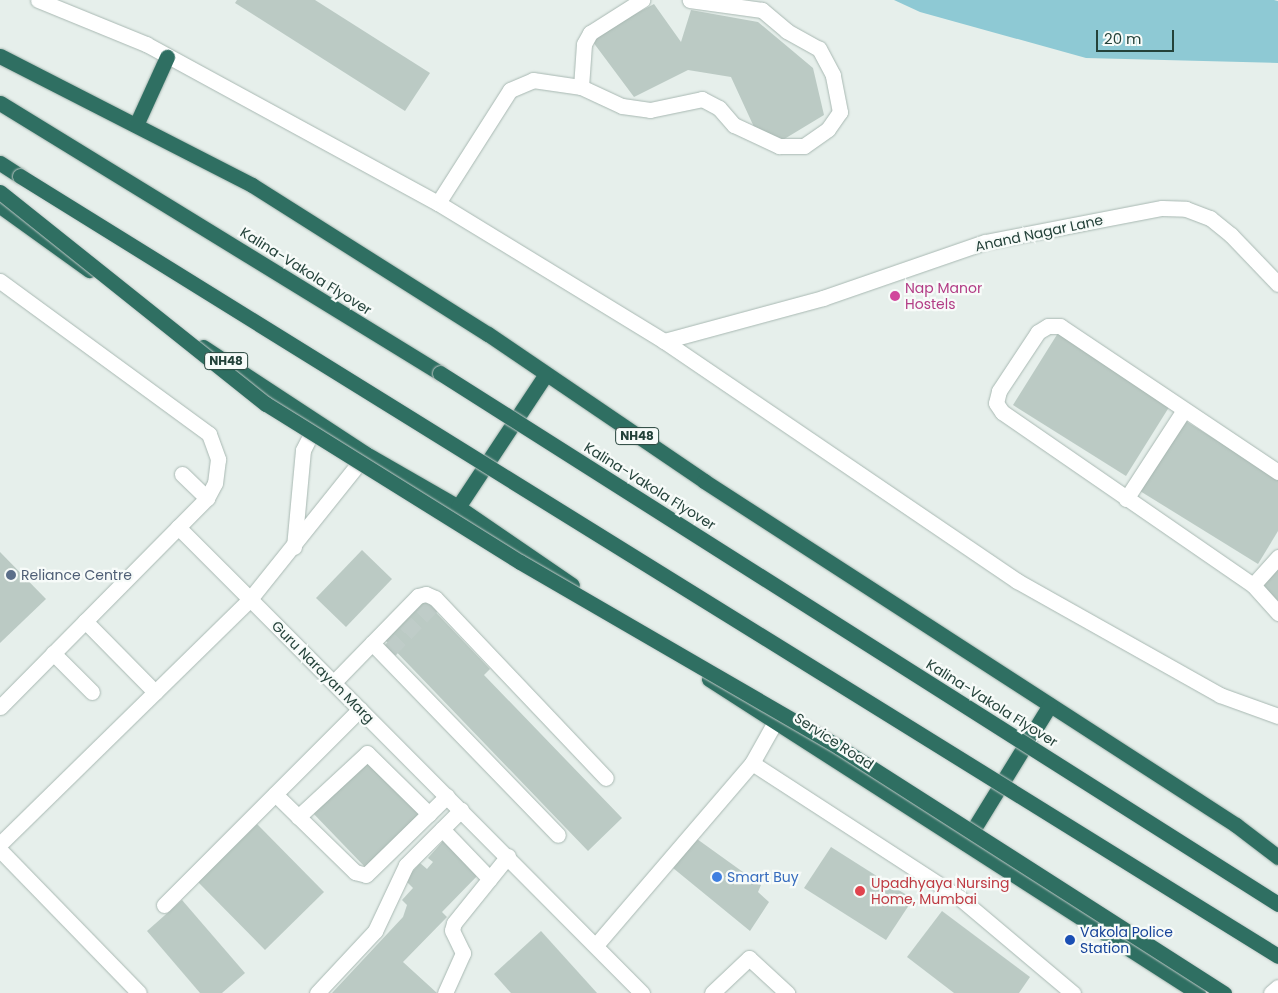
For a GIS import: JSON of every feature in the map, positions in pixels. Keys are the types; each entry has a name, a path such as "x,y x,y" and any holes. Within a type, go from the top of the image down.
{"highway":[{"name":"NH48","path":"0,56 252,186 546,374 1236,825 1278,857"},
{"path":"136,125 167,57"},
{"name":"Kalina-Vakola Flyover","path":"0,103 500,410 1278,904"},
{"path":"0,163 1278,956"},
{"path":"0,192 266,404 520,562 839,747 1224,993"},
{"name":"NH48","path":"0,206 77,262 366,454 458,507"},
{"path":"458,507 546,374"},
{"name":"Service Road","path":"458,507 775,722 1198,993"},
{"path":"964,844 1050,705"}],"street":[{"path":"38,0 110,28 438,203 664,341 1017,581 1220,695 1278,716"},
{"path":"581,87 584,44 590,33 642,0"},
{"path":"438,203 510,90 533,80 581,87 622,106 650,110 702,99 719,108 734,125 779,146 804,146 828,129 840,112 833,75 819,49 787,31 762,10 690,0"},
{"name":"Anand Nagar Lane","path":"664,341 823,298 985,242 1162,208 1186,209 1210,218 1231,235 1278,284"},
{"path":"0,281 209,434 218,459 215,483 207,498 0,706"},
{"path":"1278,472 1060,326 1048,326 1038,332 999,391 996,403 1002,412 1253,585 1278,613"},
{"path":"1126,499 1184,410"},
{"path":"294,547 303,450 318,421"},
{"path":"0,844 250,599 294,547 366,454"},
{"path":"182,474 207,498"},
{"name":"Guru Narayan Marg","path":"178,527 508,856 642,993"},
{"path":"1253,585 1278,557"},
{"path":"334,682 418,596 426,594 606,778"},
{"path":"85,620 155,692"},
{"path":"372,643 387,653 558,835"},
{"path":"53,653 92,692"},
{"path":"164,905 360,709"},
{"path":"596,945 752,763 775,722"},
{"path":"298,816 366,753 429,814"},
{"path":"752,763 960,898 1073,993"},
{"path":"275,794 355,872 366,875 447,796"},
{"path":"317,993 375,931 406,864 461,810"},
{"path":"442,829 490,879"},
{"path":"0,850 139,993"},
{"path":"444,993 462,953 452,930 454,923 508,856"},
{"path":"712,993 749,958 787,993"},
{"path":"1271,993 1278,987"}],"water":[{"path":"894,0 1274,0 1278,1 1278,63 1086,58 920,12"}],"building":[{"path":"237,0 315,0 430,73 405,111 235,3"},
{"path":"654,4 681,42 691,10 758,22 813,68 824,115 781,141 754,127 731,77 688,70 634,97 590,38"},
{"path":"1058,333 1171,404 1126,476 1013,405"},
{"path":"1184,420 1278,478 1278,531 1258,564 1140,491"},
{"path":"362,550 392,579 346,627 316,598"},
{"name":"Reliance Centre","path":"0,552 46,599 0,643"},
{"path":"1278,564 1278,601 1259,581"},
{"path":"425,601 490,669 484,675 622,818 588,851 385,640"},
{"path":"364,758 419,814 365,867 310,810"},
{"path":"257,824 324,892 265,950 198,882"},
{"name":"Smart Buy","path":"697,839 761,885 758,892 769,902 750,931 673,868"},
{"path":"444,840 479,874 442,912 447,917 403,962 437,993 332,993 403,917 407,905 402,900 413,888 405,880 420,863 427,869 433,862 428,858"},
{"path":"831,847 913,899 886,940 804,888"},
{"path":"182,900 245,973 222,993 200,993 147,931"},
{"path":"942,911 1030,977 1019,993 954,993 907,957"},
{"path":"541,931 597,993 511,993 494,974"}],"tunnel":[{"path":"390,650 432,606"}],"place":[{"name":"Nap Manor Hostels","path":"895,296"},
{"name":"Reliance Centre","path":"11,575"},
{"name":"Smart Buy","path":"717,877"},
{"name":"Upadhyaya Nursing Home, Mumbai","path":"860,891"},
{"name":"Vakola Police Station","path":"1070,940"}]}
